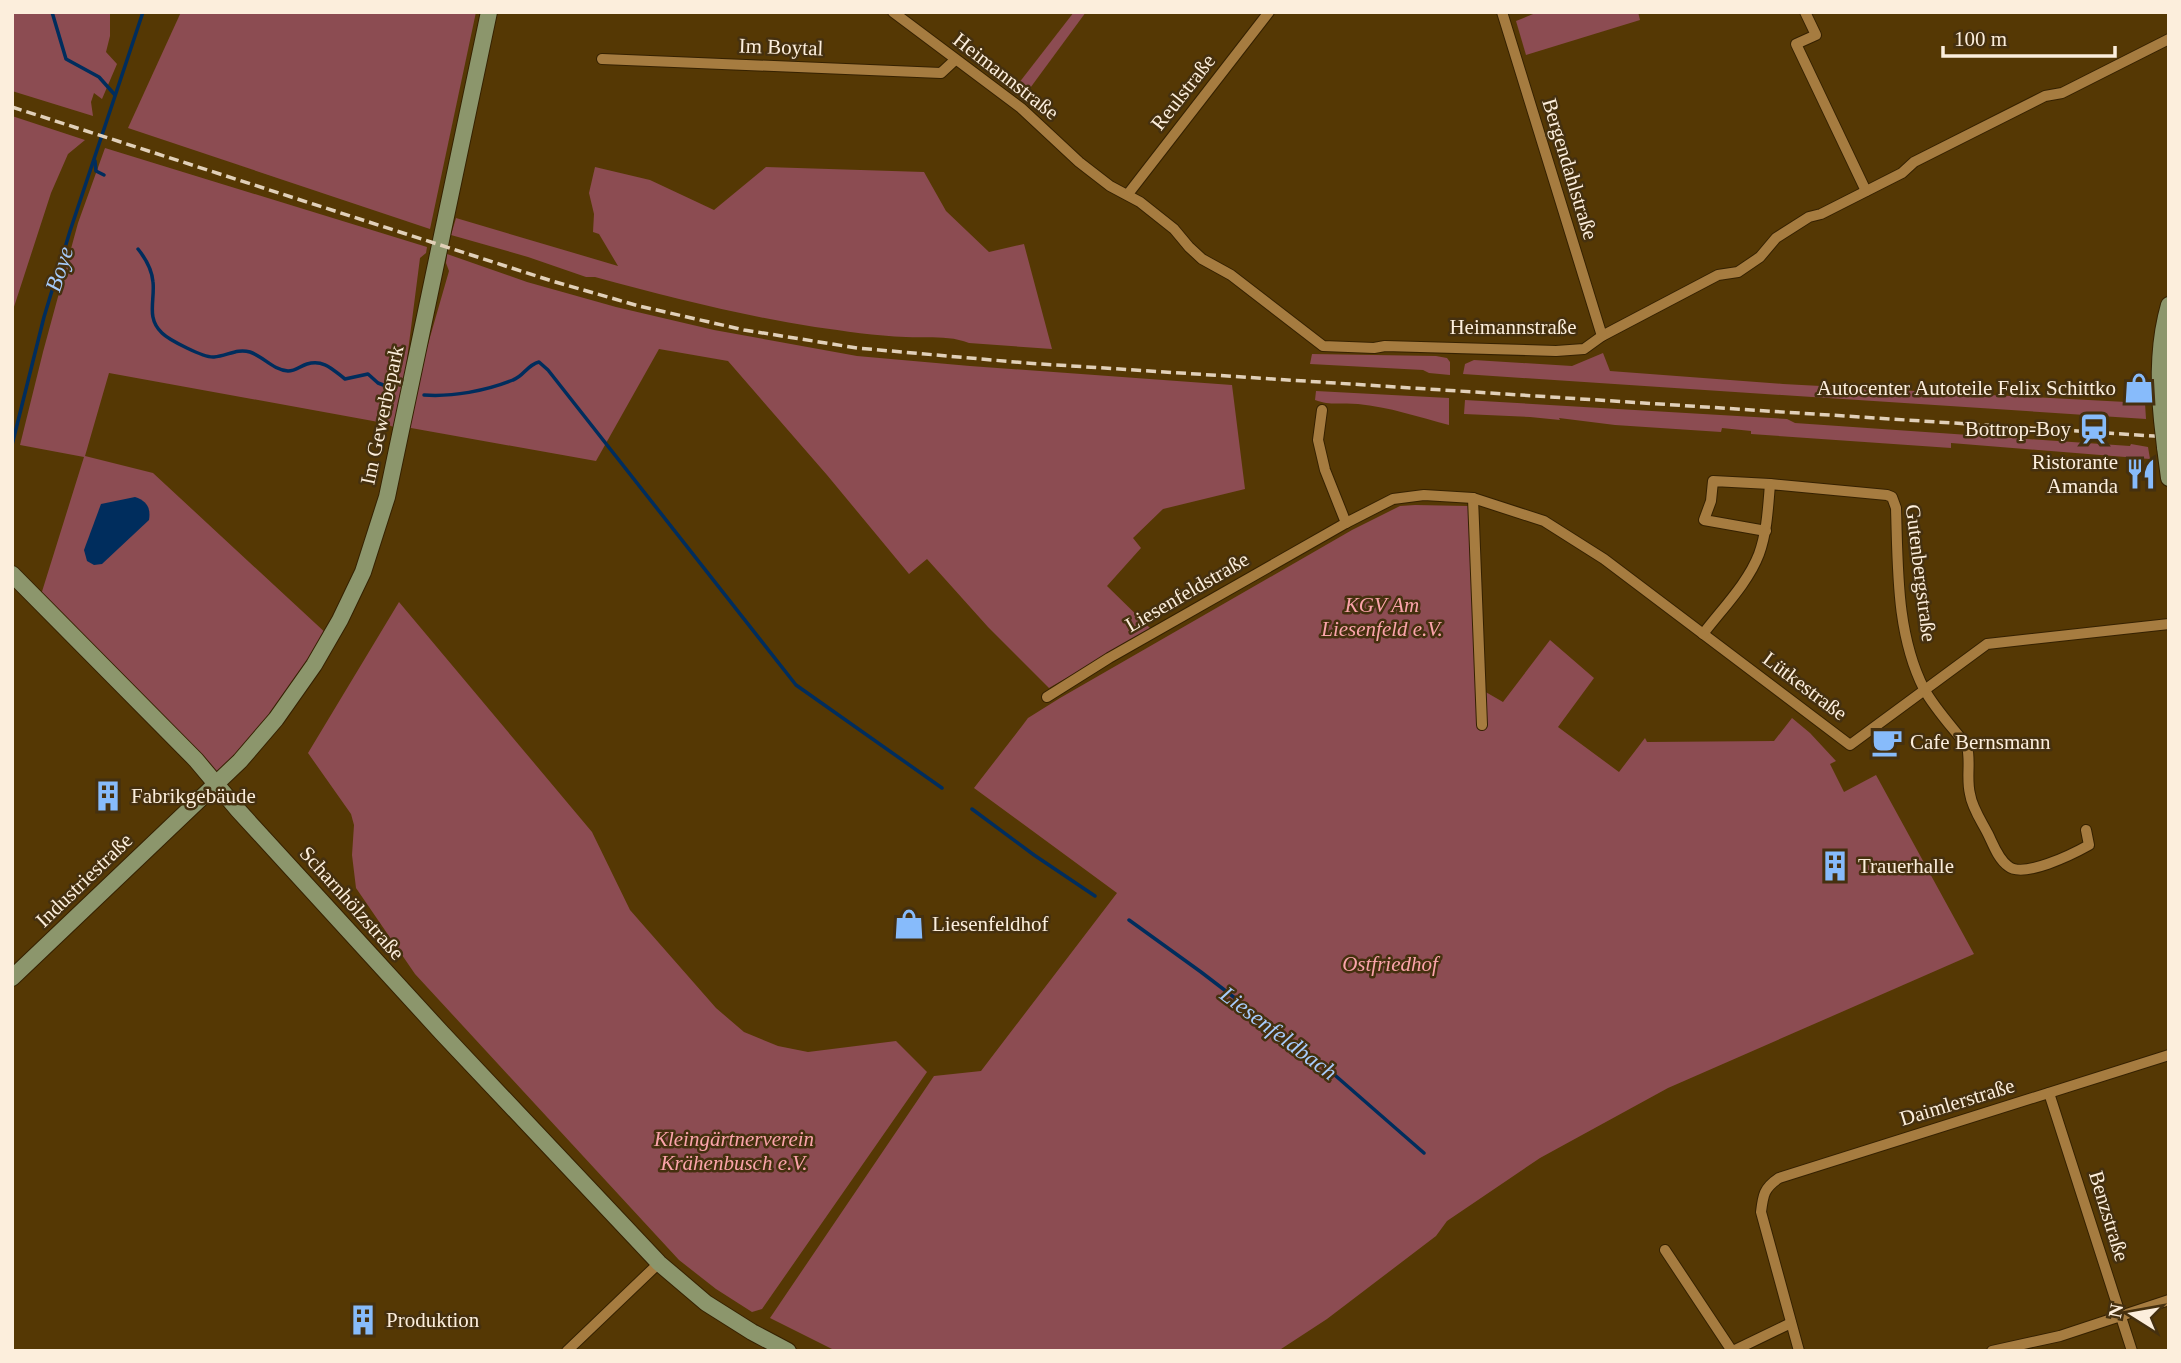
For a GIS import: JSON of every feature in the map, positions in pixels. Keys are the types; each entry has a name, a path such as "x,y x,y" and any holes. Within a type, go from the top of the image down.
{"main road":[{"name":"Im Gewerbepark","path":"215,782 244,756 296,692 340,620 363,572 387,497 489,12"},
{"path":"2169,305 2161,348 2159,383 2169,478"},
{"name":"Scharnhölzstraße","path":"12,574 196,760 434,1023 659,1263 706,1303 788,1351"},
{"name":"Industriestraße","path":"12,978 215,782"}],"street":[{"name":"Heimannstraße","path":"893,12 1027,113 1100,178 1128,194 1174,229 1202,259 1231,275 1323,346 1434,346 1563,351 1584,349 1602,336 1718,275 1738,272 1760,257 1776,238 1809,217 1821,214 1902,173 1914,162 2045,96 2062,93 2169,39"},
{"name":"Reulstraße","path":"1128,194 1269,12"},
{"name":"Bergendahlstraße","path":"1502,12 1602,336"},
{"path":"1805,12 1816,35 1796,44 1866,191"},
{"name":"Im Boytal","path":"602,59 941,73 954,60"},
{"path":"1322,410 1318,440 1325,470 1346,523"},
{"name":"Gutenbergstraße","path":"1766,531 1704,520 1711,500 1713,481 1882,493 1892,497 1896,508 1903,618 1909,646 1925,690"},
{"path":"1703,634 1753,566 1766,531 1770,484"},
{"name":"Liesenfeldstraße","path":"1047,697 1109,658 1383,503 1404,496 1451,496"},
{"name":"Lütkestraße","path":"1451,496 1473,498 1511,509 1554,527 1604,559 1850,745 1987,644 2169,624"},
{"path":"1473,498 1482,724"},
{"path":"1925,690 1967,746 1970,757 1970,794 1997,852 2007,866 2016,870 2026,869 2067,857 2089,845 2086,831"},
{"name":"Daimlerstraße","path":"1791,1322 1761,1212 1763,1193 1768,1185 1779,1178 2169,1055"},
{"name":"Benzstraße","path":"2049,1093 2132,1351"},
{"path":"1665,1250 1732,1351 1791,1322 1799,1351"},
{"path":"567,1351 659,1263"},
{"path":"1992,1351 2039,1341 2169,1300"}],"green space":[{"path":"12,12 110,12 110,36 106,52 117,64 102,99 94,93 91,102 93,116 12,91"},
{"path":"181,12 476,12 430,229 128,128"},
{"path":"1074,12 1086,12 1025,95 1015,88"},
{"path":"1538,12 1638,12 1640,20 1526,55 1516,21"},
{"path":"12,116 85,140 68,154 51,193 12,313"},
{"path":"105,148 427,247 426,253 420,258 398,429 384,423 109,373 85,456 153,473 329,636 314,664 215,779 40,598 84,457 20,445 78,223"},
{"path":"595,167 650,180 714,210 766,167 924,172 946,211 989,252 1024,244 1052,349 969,343 946,338 872,334 787,322 586,277 451,235 456,218 618,266 599,234 593,232 594,214 589,193"},
{"path":"447,254 527,282 616,307 714,330 857,356 1232,385 1245,489 1163,509 1133,538 1141,548 1107,586 1151,629 1049,688 988,627 927,559 909,574 728,361 659,349 596,461 411,428 403,431 449,271"},
{"path":"1603,353 1610,371 1783,384 2145,403 2146,419 1463,374 1465,364 1474,360 1572,366"},
{"path":"1312,354 1436,356 1447,358 1450,362 1450,375 1423,370 1310,364"},
{"path":"1316,391 1449,398 1449,425 1381,407 1321,402 1315,400"},
{"path":"1465,400 1787,419 1795,423 2131,444 2148,447 2150,459 1951,443 1951,448 1751,434 1751,431 1722,428 1721,432 1615,425 1559,418 1560,420 1464,414"},
{"name":"Ostfriedhof","path":"1400,506 1468,506 1477,687 1503,702 1550,640 1594,678 1558,727 1619,772 1645,738 1647,742 1774,741 1792,718 1836,761 1830,764 1844,792 1876,775 1974,954 1668,1088 1540,1158 1447,1221 1436,1236 1327,1319 1278,1351 836,1351 770,1318 934,1076 981,1071 1117,893 974,788 1028,718 1352,530"},
{"name":"Kleingärtnerverein Krähenbusch e.V.","path":"399,602 592,832 630,910 716,1008 744,1032 778,1046 808,1052 896,1041 927,1072 762,1309 752,1312 716,1289 679,1260 415,974 356,888 352,855 354,825 351,814 308,753"}],"water":[{"path":"135,497 147,506 149,520 102,564 94,565 87,561 84,550 101,504"}],"waterway":[{"name":"Boye","path":"52,12 66,59 99,77 115,95"},
{"name":"Boye","path":"12,445 44,317 70,231 143,12"},
{"path":"95,161 96,171 104,175"},
{"path":"138,249 148,264 152,277 154,321 162,333 179,344 209,357 250,352 288,371 318,363 328,366 345,379 368,374 378,383 394,389"},
{"path":"424,395 457,394 503,384 517,378 539,362 796,685 942,788"},
{"path":"972,809 1095,896"},
{"name":"Liesenfeldbach","path":"1129,920 1329,1070 1424,1153"}],"railway":[{"path":"12,107 552,281 639,306 744,330 857,348 1026,363 2169,437"}],"place":[{"name":"Autocenter Autoteile Felix Schittko","path":"2139,388"},
{"name":"Bottrop-Boy","path":"2094,429"},
{"name":"Ristorante Amanda","path":"2141,474"},
{"name":"Cafe Bernsmann","path":"1887,742"},
{"name":"Fabrikgebäude","path":"108,796"},
{"name":"Trauerhalle","path":"1835,866"},
{"name":"Liesenfeldhof","path":"909,924"},
{"name":"Produktion","path":"363,1320"}],"park label":[{"name":"KGV Am Liesenfeld e.V.","path":"1382,617"}]}
